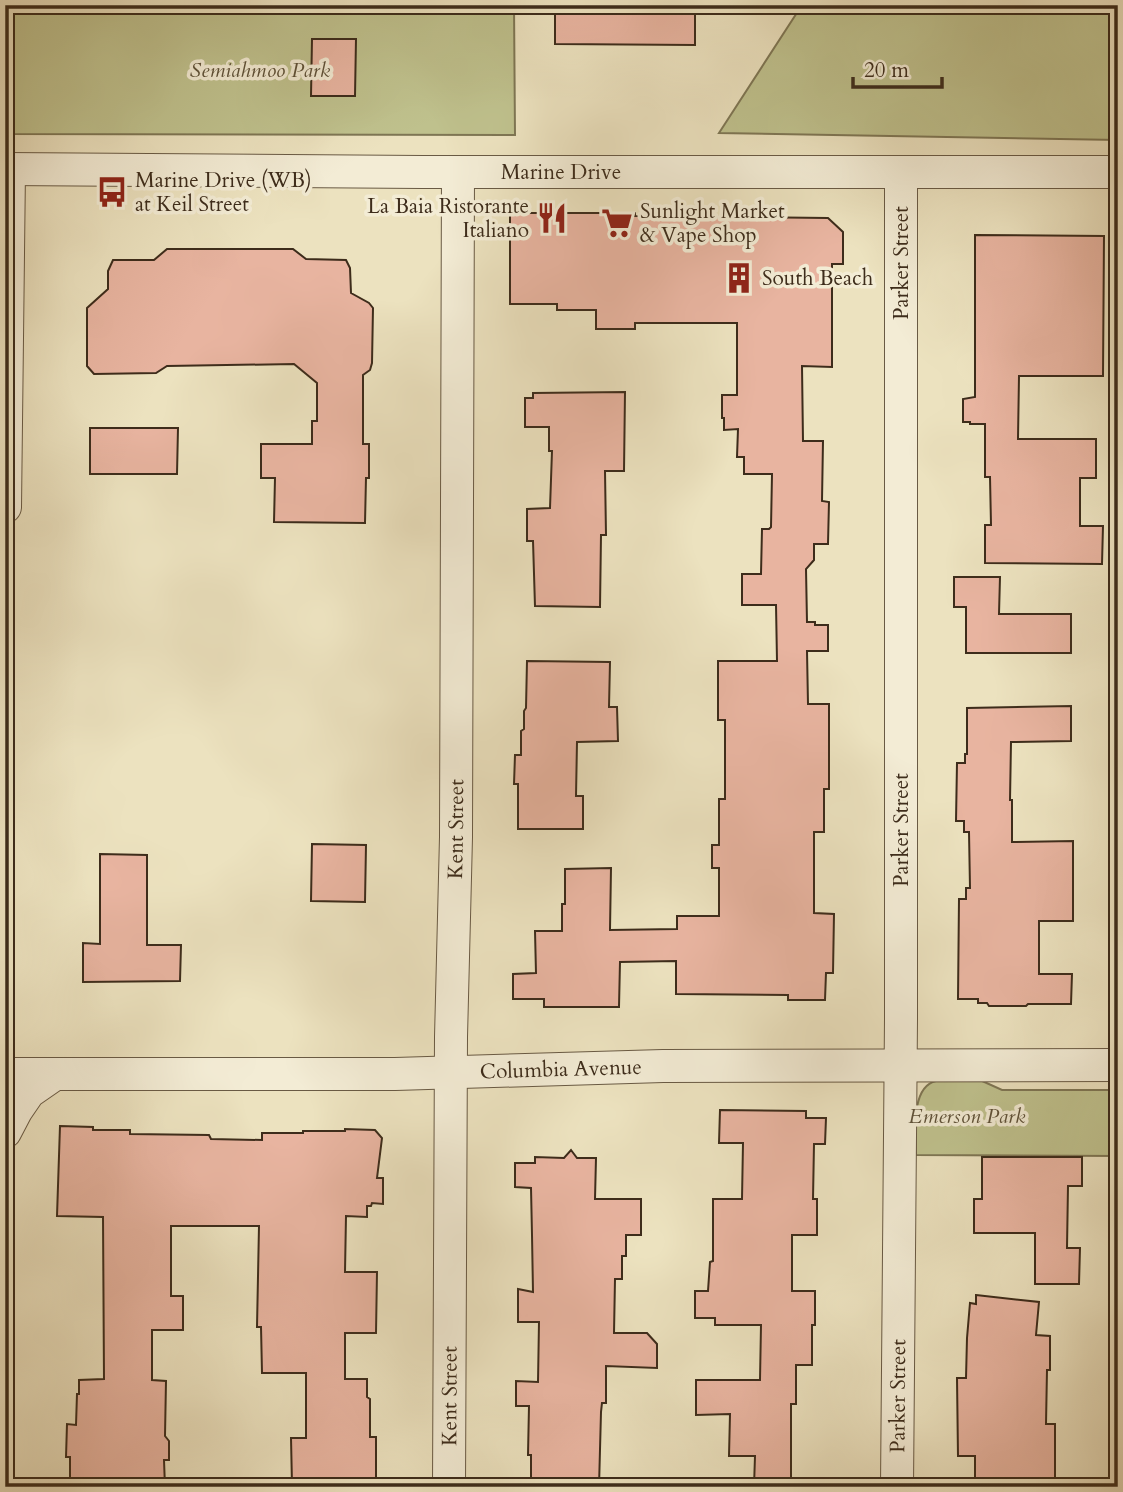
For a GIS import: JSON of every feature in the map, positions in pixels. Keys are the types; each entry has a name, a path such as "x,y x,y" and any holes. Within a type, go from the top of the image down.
{"street":[{"name":"Marine Drive","path":"7,169 1118,172"},
{"path":"5,507 7,169"},
{"name":"Kent Street","path":"449,1487 451,1073 456,823 458,172"},
{"name":"Parker Street","path":"897,1487 901,1065 901,173"},
{"name":"Columbia Avenue","path":"5,1074 451,1073 663,1066 1118,1065"},
{"path":"5,1132 29,1092 55,1074"}],"green space":[{"name":"Semiahmoo Park","path":"5,5 514,5 515,135 5,134"},
{"path":"802,5 1118,5 1118,140 719,133"},
{"name":"Emerson Park","path":"980,1080 1002,1090 1118,1090 1118,1156 916,1155 916,1112 922,1092 936,1081"}],"building":[{"path":"555,5 695,5 695,45 555,44"},
{"path":"312,39 356,39 355,96 311,96"},
{"path":"510,213 828,218 843,232 843,264 832,264 832,367 802,366 803,441 823,441 822,501 829,502 828,544 814,544 814,560 806,569 807,622 828,625 828,651 807,651 808,704 829,704 829,789 824,789 824,832 814,832 814,913 834,914 833,973 826,973 825,1000 788,1000 788,995 676,994 676,961 620,962 619,1007 544,1007 544,999 513,999 513,974 536,973 535,931 562,931 565,869 611,868 610,930 677,929 677,916 719,916 719,868 712,868 712,845 719,845 719,799 725,799 725,720 718,720 718,661 777,661 776,605 742,605 742,574 761,574 762,529 771,527 772,474 744,474 744,457 737,457 738,429 724,430 722,395 737,395 737,323 635,323 635,329 596,329 596,310 557,310 557,304 510,304"},
{"path":"975,235 1104,236 1103,376 1019,376 1018,439 1096,439 1096,478 1080,478 1080,526 1103,526 1102,564 985,563 985,525 991,525 990,477 985,477 985,424 963,422 963,399 975,397"},
{"path":"167,249 293,249 306,259 346,260 350,268 351,293 373,308 372,363 370,370 363,375 363,444 369,444 365,523 274,522 275,478 261,478 261,444 312,444 312,421 317,421 317,383 294,364 167,366 156,373 94,374 87,366 87,308 108,289 108,271 113,260 154,260"},
{"path":"625,392 624,471 605,471 606,535 601,535 600,607 535,606 533,541 527,541 527,509 550,508 552,451 549,451 549,427 525,427 525,398 533,398 533,393"},
{"path":"90,428 178,428 177,474 90,474"},
{"path":"954,577 1000,577 999,614 1071,614 1071,653 966,653 966,607 954,607"},
{"path":"527,661 610,662 609,707 617,707 618,741 577,742 576,796 583,796 583,829 518,829 518,784 514,784 515,755 521,755"},
{"path":"1071,706 1071,741 1011,742 1010,800 1012,842 1073,841 1073,921 1039,921 1039,974 1072,974 1071,1004 989,1006 987,1003 978,1003 978,999 958,999 959,899 966,899 966,888 970,888 969,832 964,832 964,821 956,821 957,763 965,763 967,754 967,708"},
{"path":"312,844 366,845 365,902 311,901"},
{"path":"100,854 147,855 147,945 181,945 180,981 83,982 83,943 100,944"},
{"path":"720,1110 806,1111 806,1118 826,1118 825,1144 814,1144 813,1199 817,1199 817,1235 792,1235 792,1291 815,1291 815,1325 812,1325 812,1365 796,1365 796,1404 791,1404 791,1487 754,1487 755,1456 729,1456 730,1414 696,1415 696,1380 760,1380 761,1325 715,1325 715,1318 695,1318 695,1291 708,1291 710,1262 713,1261 713,1199 742,1199 743,1143 719,1143"},
{"path":"60,1126 93,1127 93,1130 130,1130 130,1134 209,1135 211,1139 262,1140 262,1133 375,1130 382,1138 377,1178 383,1178 383,1204 372,1203 367,1206 367,1217 346,1216 345,1272 377,1272 376,1333 345,1333 345,1379 367,1379 370,1437 376,1437 376,1484 292,1485 291,1438 306,1438 306,1373 262,1373 261,1327 257,1327 259,1226 171,1226 171,1296 183,1296 183,1330 152,1330 152,1380 166,1381 165,1436 169,1441 169,1460 164,1460 165,1487 70,1487 70,1457 66,1457 67,1424 76,1425 79,1380 104,1379 103,1217 57,1216"},
{"path":"571,1150 577,1158 596,1158 595,1199 641,1199 641,1235 626,1235 622,1279 615,1279 614,1333 647,1333 657,1344 657,1368 606,1366 606,1403 602,1403 601,1412 599,1487 531,1487 531,1455 528,1455 529,1406 516,1406 516,1381 538,1382 539,1322 518,1322 518,1289 533,1292 532,1235 531,1188 515,1187 515,1163 535,1163 535,1157 564,1158"},
{"path":"982,1157 1082,1157 1082,1186 1068,1186 1067,1248 1080,1248 1079,1284 1035,1284 1035,1233 974,1233 974,1199 982,1199"},
{"path":"976,1295 1039,1302 1036,1335 1050,1336 1046,1424 1055,1424 1055,1487 975,1487 975,1456 958,1456 957,1378 966,1378 970,1303 976,1304"}],"place":[{"name":"Marine Drive (WB) at Keil Street","path":"112,192"},
{"name":"La Baia Ristorante Italiano","path":"552,218"},
{"name":"Sunlight Market & Vape Shop","path":"617,223"},
{"name":"South Beach","path":"739,278"}]}
